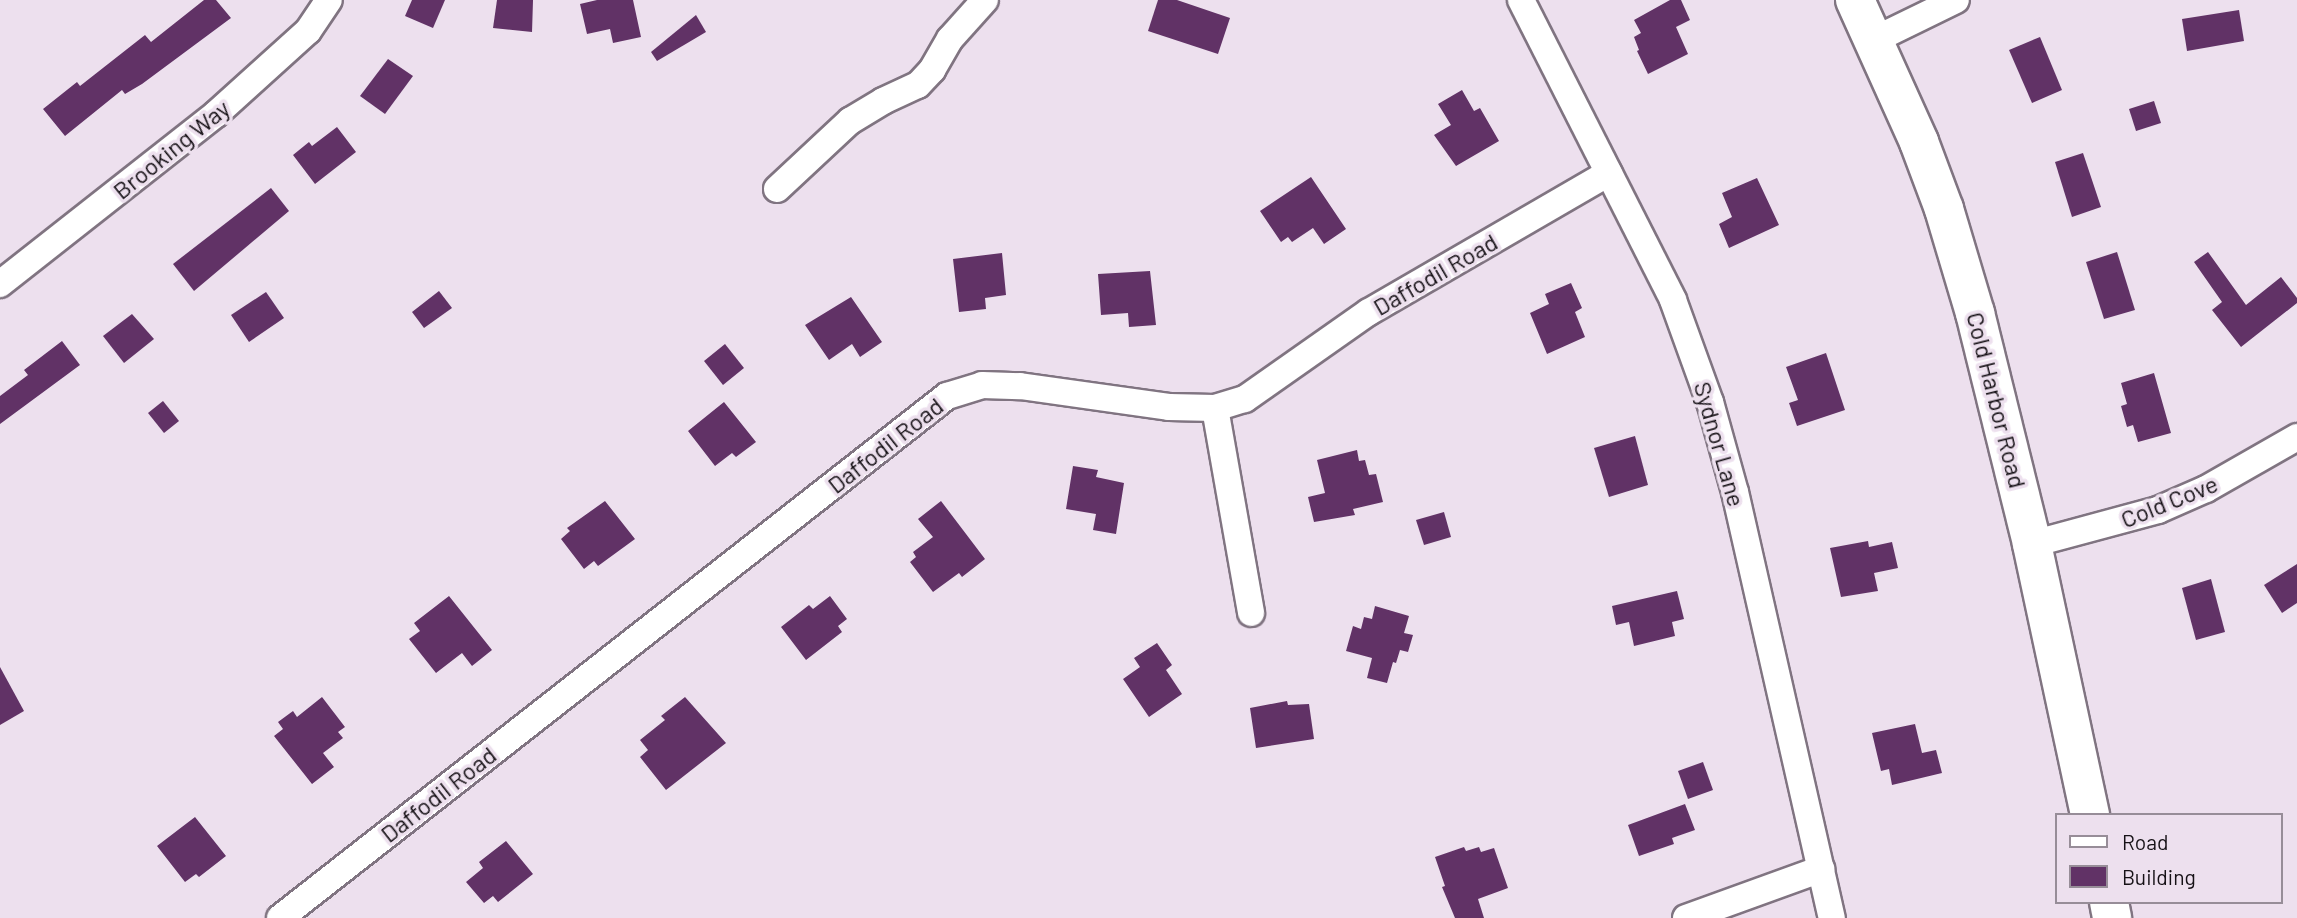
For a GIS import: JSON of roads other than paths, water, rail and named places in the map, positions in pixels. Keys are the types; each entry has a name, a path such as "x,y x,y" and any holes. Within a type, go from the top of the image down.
{"main road":[{"name":"Cold Harbor Road","path":"1855,0 1919,142 1944,209 1982,339 2032,544 2090,813"}],"street":[{"name":"Brooking Way","path":"0,284 216,114 308,31 329,0"},
{"path":"778,189 850,121 883,100 918,85 932,70 950,39 985,0"},
{"name":"Sydnor Lane","path":"1521,0 1673,300 1710,402 1735,492 1832,918"},
{"path":"1874,40 1956,0"},
{"name":"Daffodil Road","path":"280,918 947,396 982,385 1119,402 1215,408 1245,399 1369,312 1609,173"},
{"path":"1215,408 1251,613"},
{"name":"Cold Cove","path":"2032,544 2158,510 2206,489 2297,437"},
{"path":"1686,918 1821,869"}]}
